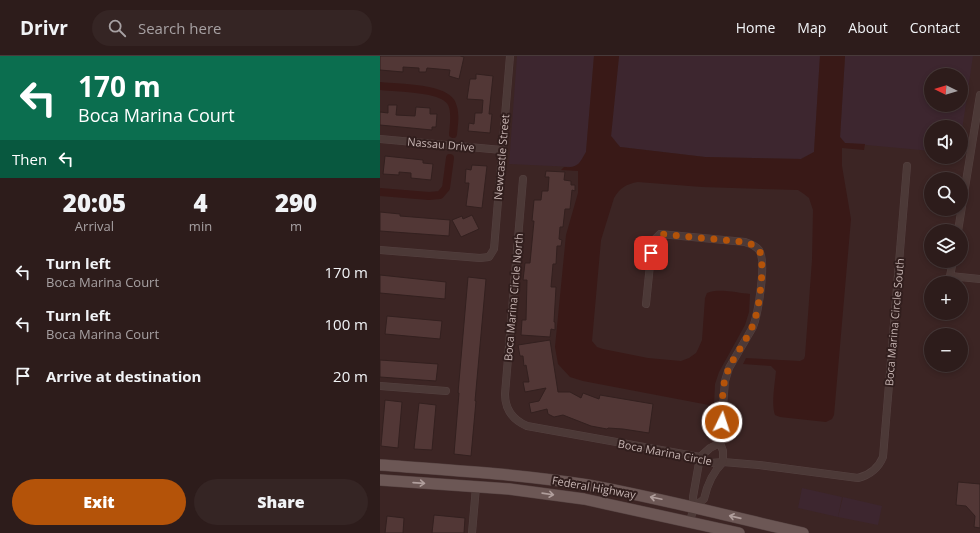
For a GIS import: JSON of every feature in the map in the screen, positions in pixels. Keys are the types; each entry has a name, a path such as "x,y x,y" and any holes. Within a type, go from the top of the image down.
{"main road":[{"name":"Federal Highway","path":"380,465 508,475 587,485 694,507 803,533"},
{"path":"446,485 466,480 479,473"},
{"path":"476,487 488,480 508,475"},
{"name":"Federal Highway","path":"380,480 509,489 584,499 739,533"}],"street":[{"name":"Newcastle Street","path":"380,250 480,258 489,257 494,249 510,56"},
{"path":"959,224 976,139 980,95"},
{"name":"Nassau Drive","path":"380,139 502,150"},
{"name":"Boca Marina Circle South","path":"871,474 883,457 907,166"},
{"name":"Boca Marina Circle North","path":"510,414 505,401 505,394 524,179"},
{"path":"646,304 652,246 655,239 660,234 745,242 754,245 760,251 762,261 759,305 753,327 730,368 725,381 720,443 723,451 723,462 717,468 706,487 704,499 694,507"},
{"path":"952,268 950,276 980,279"},
{"path":"380,386 446,391"},
{"name":"Boca Marina Circle","path":"510,414 527,426 700,457 712,463 723,462 759,465 851,478 858,478 871,474"},
{"path":"690,522 694,507 693,497 700,457 710,448 720,443"},
{"path":"472,533 476,487"}],"shaded area":[{"path":"517,56 594,56 586,152 580,163 573,167 509,164"},
{"path":"594,56 619,56 611,136 620,147 705,157 801,159 814,152 820,56 845,56 840,137 845,143 865,144 864,150 842,148 842,166 851,219 834,415 832,419 826,422 780,417 775,415 773,399 776,371 771,366 743,364 746,358 800,361 804,359 805,356 812,260 813,210 809,198 798,190 702,187 638,182 624,187 614,198 601,240 592,341 597,347 603,349 648,358 681,361 696,353 702,340 705,298 707,293 722,291 750,294 749,312 745,325 719,372 715,384 714,406 583,381 570,377 558,364 555,347 566,235 578,193 578,171 561,170 564,167 572,167 578,164 586,152"},
{"path":"619,56 820,56 814,152 801,159 705,157 620,147 611,136"},
{"path":"845,56 973,56 968,90 968,68 924,68 924,112 965,112 964,120 924,120 924,150 845,143 840,137"},
{"path":"802,488 842,497 838,517 798,508"},
{"path":"843,497 882,506 878,525 838,517"}],"building":[{"path":"380,56 464,57 459,79 449,76 450,70 427,68 426,72 419,72 419,68 403,67 403,72 380,70"},
{"path":"476,74 493,76 489,114 492,114 490,133 468,131 469,123 474,124 475,113 482,113 483,100 467,99 470,79 476,79"},
{"path":"388,105 397,105 396,115 415,116 416,107 430,108 430,114 437,114 436,127 432,127 432,130 380,125 380,112 388,113"},
{"path":"385,156 423,160 423,163 433,164 431,180 411,178 411,173 399,172 399,175 383,174"},
{"path":"472,165 487,166 482,208 466,206 469,183 465,183 466,169 471,170"},
{"path":"546,171 565,172 564,180 571,181 571,185 575,185 575,191 572,190 570,209 565,209 563,227 560,227 559,239 562,240 561,246 557,246 556,264 553,264 551,287 556,287 555,330 551,329 550,337 521,335 522,320 526,320 527,280 523,280 525,263 530,263 534,221 532,221 534,200 541,200 542,191 548,191 549,177 545,177"},
{"path":"380,212 400,214 400,216 450,220 449,236 380,231"},
{"path":"472,215 479,229 461,237 452,220 462,216 463,219"},
{"path":"380,275 446,282 445,299 380,293"},
{"path":"468,277 486,279 471,456 454,454"},
{"path":"387,316 442,321 440,339 385,334"},
{"path":"550,340 558,392 570,392 581,398 583,393 599,399 600,395 653,404 649,433 591,426 563,415 554,417 548,414 547,409 531,413 529,403 539,401 546,388 525,392 523,382 529,382 526,365 524,366 523,356 520,356 518,345"},
{"path":"380,360 438,364 436,381 380,377"},
{"path":"385,400 402,402 398,448 381,446"},
{"path":"419,403 436,405 432,450 414,449"},
{"path":"958,482 980,484 980,528 974,527 975,516 966,506 956,505"},
{"path":"434,515 465,518 464,533 432,533"},
{"path":"387,516 404,518 403,533 385,533"}],"waterway":[{"path":"380,86 420,89 431,91 448,98 454,111 453,134"},
{"path":"380,192 429,196 440,195 446,188 450,158"}],"route":[{"path":"651,253 655,239 660,234 745,242 754,245 760,251 762,261 759,305 753,327 727,374 724,387 722,422"}]}
